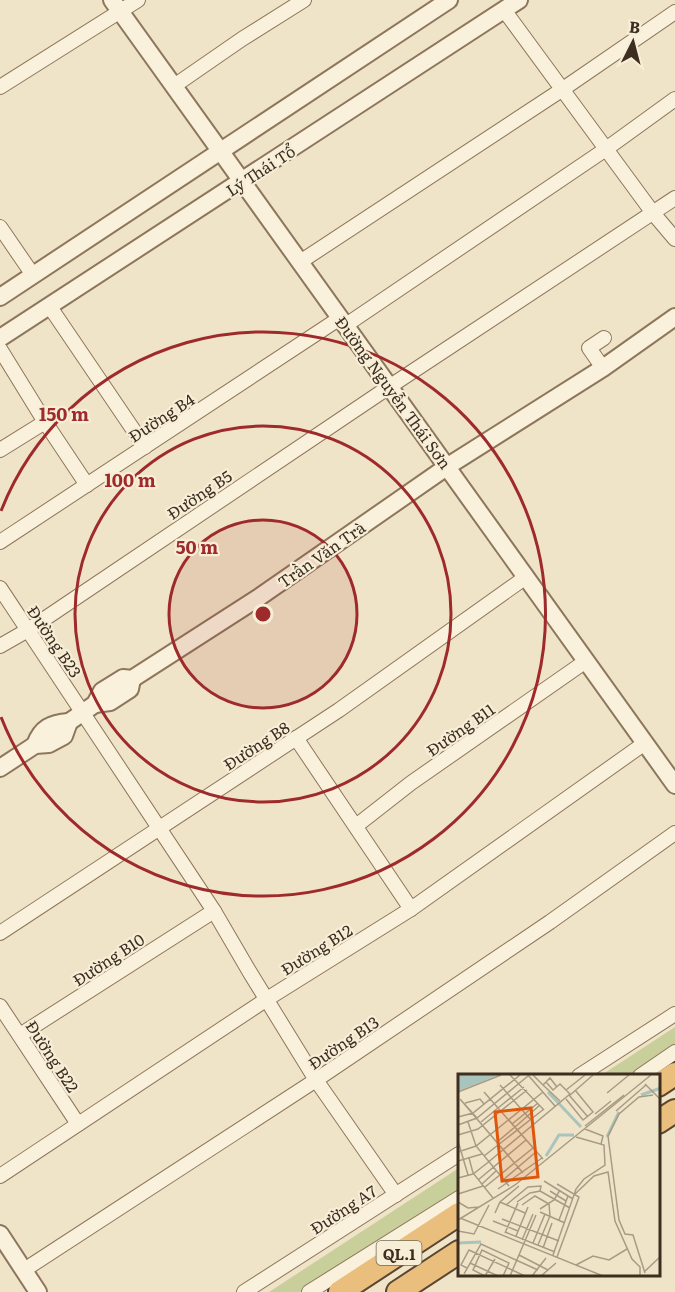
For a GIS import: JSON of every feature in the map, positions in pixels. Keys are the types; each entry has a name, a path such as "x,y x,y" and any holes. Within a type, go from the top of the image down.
{"highway":[{"path":"660,1084 675,1074"},
{"path":"660,1121 675,1111"},
{"name":"QL.1","path":"340,1292 458,1215"},
{"name":"QL.1","path":"398,1292 458,1253"}],"street":[{"path":"0,87 116,6 138,0"},
{"path":"174,86 304,0"},
{"path":"0,297 449,0"},
{"name":"Lý Thái Tổ","path":"0,338 242,181 501,5 519,0"},
{"path":"501,5 653,213 675,239"},
{"name":"Đường Nguyễn Thái Sơn","path":"116,6 675,785"},
{"path":"300,262 563,89 675,12"},
{"name":"Đường B4","path":"0,542 343,322 606,149 675,99"},
{"name":"Đường B5","path":"0,646 675,198"},
{"path":"0,227 33,275"},
{"path":"50,307 145,447"},
{"name":"Trần Văn Trà","path":"0,768 35,745 39,733 56,723 82,713 102,692 123,678 132,679 258,598 448,466 603,368 675,317"},
{"path":"603,368 589,348 604,338"},
{"path":"0,349 87,485"},
{"path":"0,450 45,422"},
{"name":"Đường B8","path":"0,933 339,710 526,577"},
{"name":"Đường B23","path":"0,588 214,911 316,1080 396,1195"},
{"name":"Đường B11","path":"356,826 411,783 586,661"},
{"path":"296,738 411,909"},
{"name":"Đường B12","path":"0,1176 267,999 411,909 645,743"},
{"name":"Đường B13","path":"24,1270 316,1080 550,922 675,833"},
{"name":"Đường B10","path":"20,1035 214,911"},
{"name":"Đường B22","path":"0,1006 78,1124"},
{"path":"582,1074 675,1014"},
{"path":"643,1074 675,1053"},
{"name":"Đường A7","path":"244,1292 458,1155"},
{"path":"309,1292 458,1199"},
{"path":"0,1234 38,1292"}],"green space":[{"path":"675,1027 675,1049 636,1074 603,1074"},
{"path":"458,1169 458,1190 300,1292 269,1292"}]}
